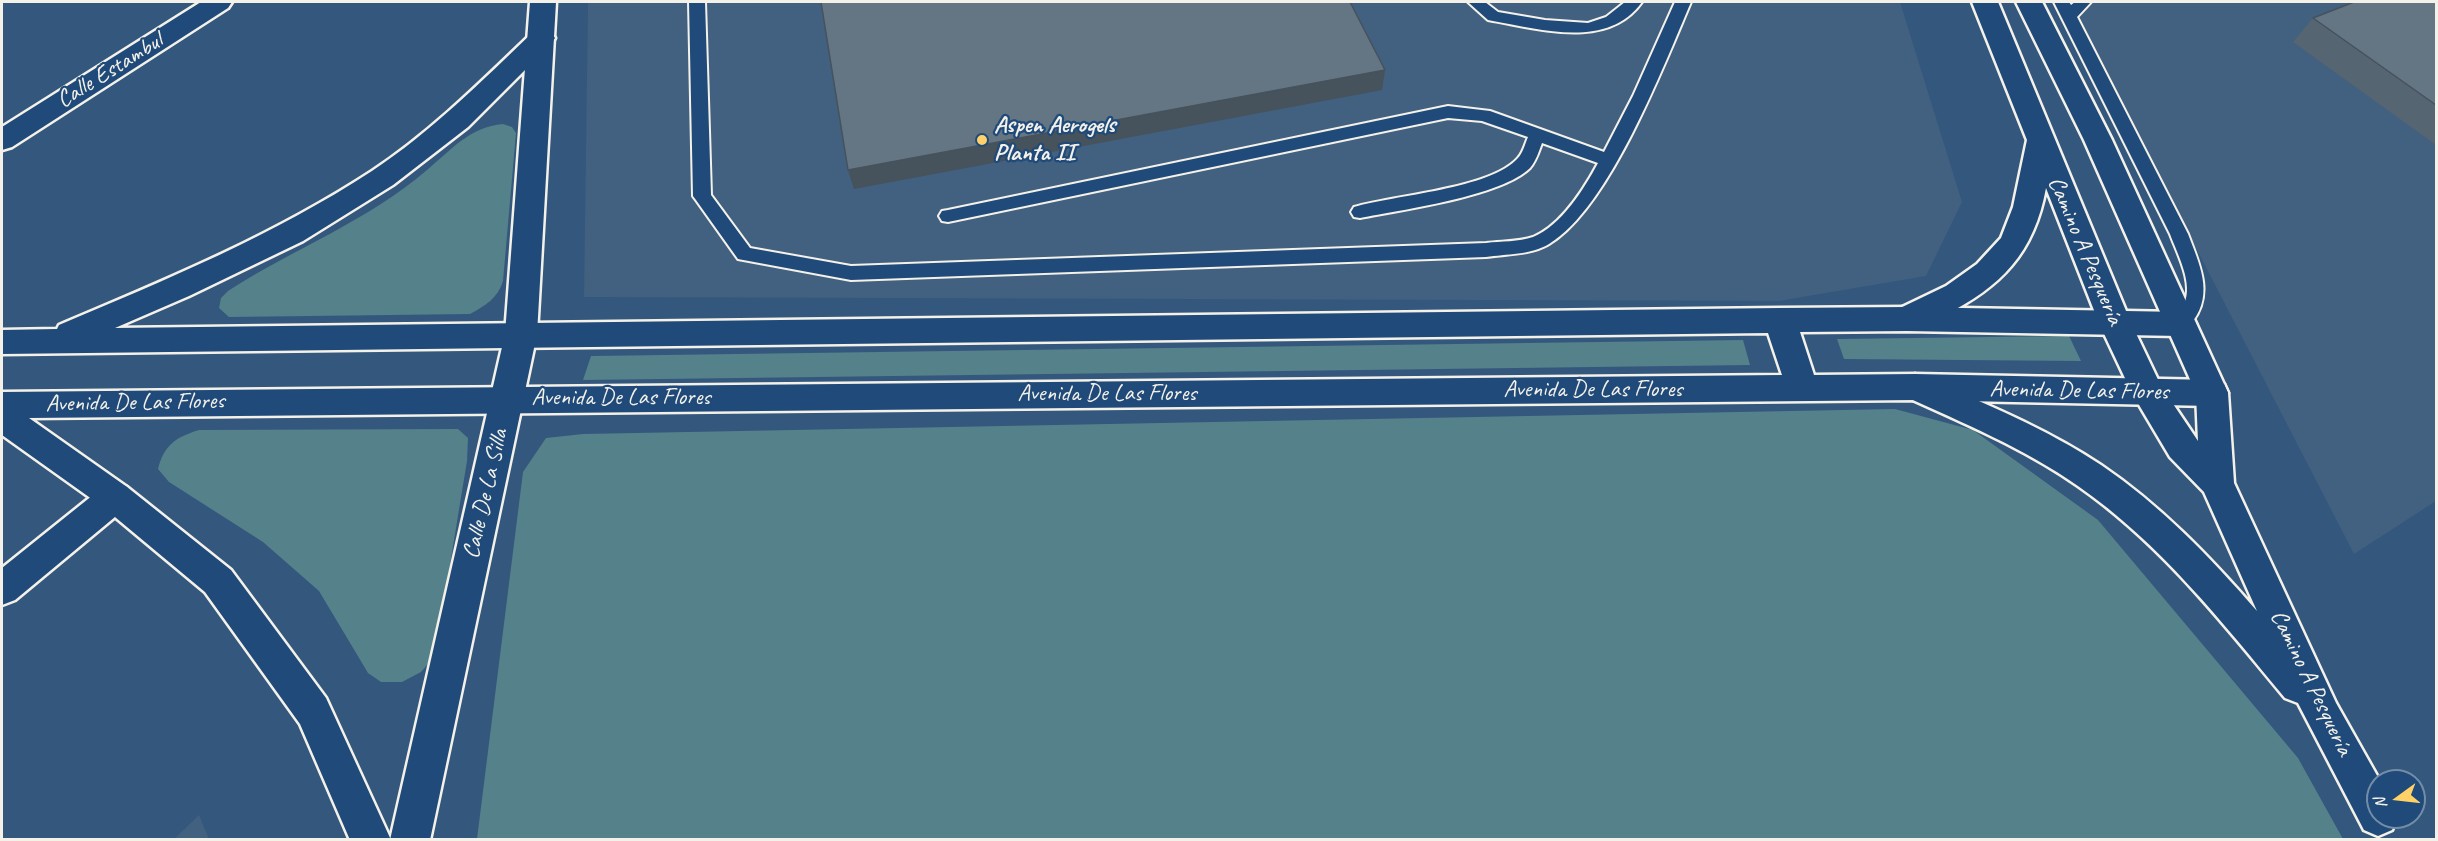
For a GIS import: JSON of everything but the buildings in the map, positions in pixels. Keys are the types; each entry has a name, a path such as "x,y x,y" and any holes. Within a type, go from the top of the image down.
{"street":[{"name":"Calle Estambul","path":"2,140 219,2"},
{"name":"Calle De La Silla","path":"410,840 521,334 543,2"},
{"name":"Camino A Pesquería","path":"2030,2 2098,140 2212,393 2217,483"},
{"name":"Camino A Pesquería","path":"1992,10 2040,142 2115,323 2148,393 2182,447 2217,483 2324,716 2366,795"},
{"path":"56,341 178,288 292,234 383,178 458,120 542,38"},
{"path":"1907,319 1961,292 1986,274 2004,255 2020,230 2040,142"},
{"path":"2,342 1907,319 2180,324"},
{"path":"1780,321 1802,388"},
{"path":"1915,387 2016,433 2072,464 2112,492 2205,579 2324,716"},
{"name":"Avenida De Las Flores","path":"2,405 508,398 1915,387 2212,393"},
{"name":"Avenida De Las Flores","path":"2,417 115,496 218,581 313,711 371,840"},
{"path":"2,589 115,496"}],"lane":[{"path":"697,2 702,196 744,254 841,271 875,272 1486,250 1542,241 1575,214 1636,110 1683,2"},
{"path":"1476,2 1493,16 1545,25 1588,28 1611,21 1635,2"},
{"path":"2083,2 2066,9 2179,234 2195,281 2193,306 2180,324"},
{"path":"948,216 1448,112 1484,115 1606,160"},
{"path":"1360,212 1489,183 1510,174 1524,163 1538,135"}],"shaded area":[{"path":"588,2 1900,2 1962,202 1926,276 1779,301 584,297"},
{"path":"2069,2 2436,2 2436,501 2354,554"},
{"path":"199,815 209,839 174,839"}],"green space":[{"path":"503,124 512,127 516,133 503,281 494,297 481,308 470,314 229,317 219,308 221,298 228,291 380,205 471,134"},
{"path":"2069,336 2081,361 1844,359 1837,339"},
{"path":"1743,340 1750,365 583,380 591,356"},
{"path":"1895,409 1973,430 2098,520 2298,758 2343,839 477,839 523,472 546,438 583,434"},
{"path":"458,429 468,438 467,461 435,656 421,672 402,682 381,682 368,673 319,591 263,542 169,482 158,469 164,454 172,443 199,430"}],"place":[{"name":"Aspen Aerogels Planta II","path":"982,140"}]}
